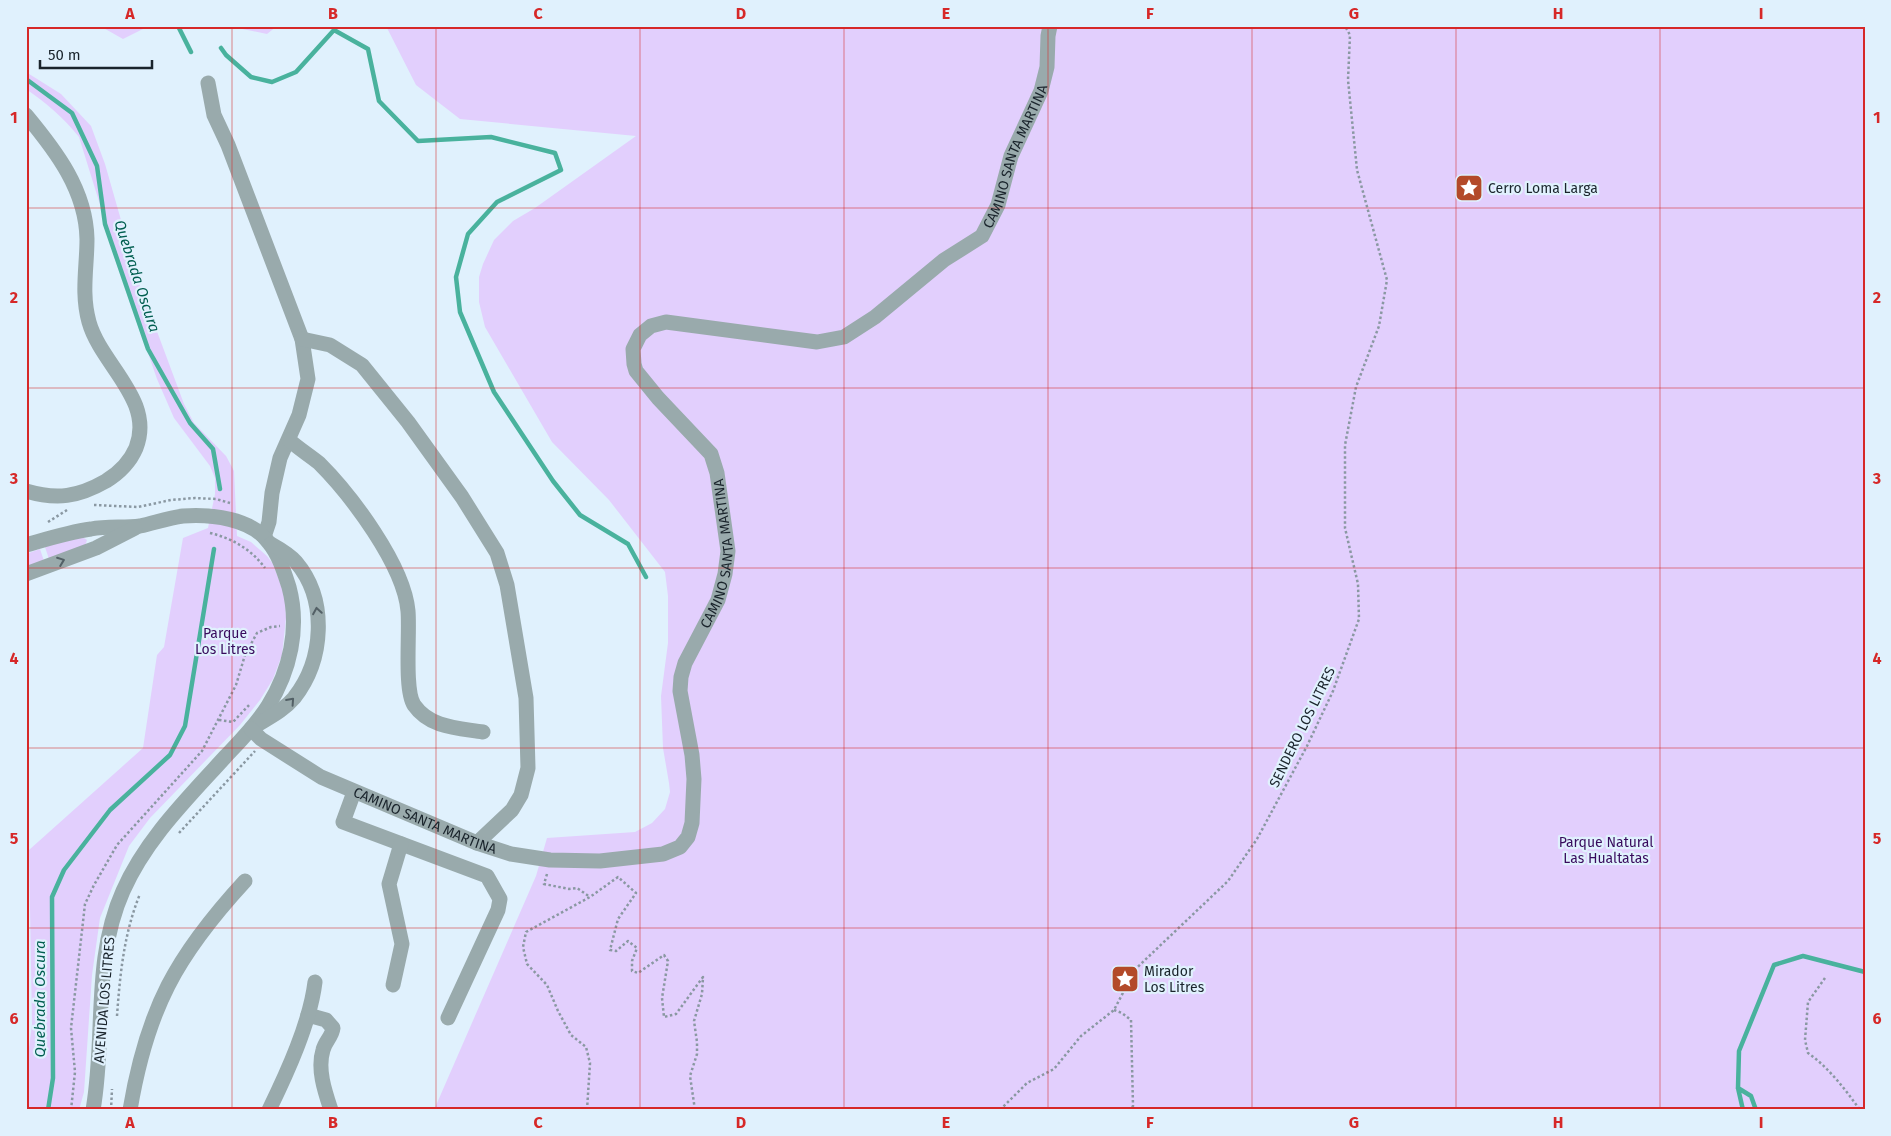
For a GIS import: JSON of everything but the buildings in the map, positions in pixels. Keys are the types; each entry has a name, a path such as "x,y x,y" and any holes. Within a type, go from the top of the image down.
{"street":[{"name":"CAMINO SANTA MARTINA","path":"251,729 265,741 321,777 477,844 511,854 550,860 600,861 663,854 680,847 688,837 692,823 694,779 692,755 680,691 681,676 685,663 718,600 725,574 728,551 717,473 710,454 658,398 636,371 633,356 636,342 645,330 658,323 666,322 817,342 844,337 875,317 944,260 982,236 998,205 1011,156 1041,90 1047,67 1050,26"},
{"path":"208,83 214,115 228,144 302,339 308,379 299,415 280,458 272,493 267,540"},
{"path":"26,115 55,151 72,179 82,204 87,237 84,296 89,324 102,351 138,408 140,420 139,437 133,454 126,465 108,480 84,493 64,497 41,495 26,491"},
{"path":"302,339 330,345 362,365 408,422 451,482 497,553 507,585 526,698 528,768 521,795 512,810 477,844"},
{"path":"289,440 318,463 344,490 390,556 404,589 408,610 409,687 413,704 427,718 444,726 483,732"},
{"name":"AVENIDA LOS LITRES","path":"26,545 91,529 140,526 184,516 216,517 240,523 284,551 295,561 309,584 318,612 318,643 309,673 293,699 282,710 251,729"},
{"name":"AVENIDA LOS LITRES","path":"26,574 96,548 140,526"},
{"path":"91,529 96,537 96,548"},
{"name":"AVENIDA LOS LITRES","path":"93,1110 106,948 122,893 130,876 154,838 178,808 251,729 268,706 281,680 293,638 292,598 284,571 267,540"},
{"path":"354,792 343,822 487,876 500,899 498,910 448,1018"},
{"path":"393,985 402,944 389,884 401,844"},
{"path":"130,1110 136,1072 144,1044 154,1014 168,984 200,933 245,881"},
{"path":"269,1110 294,1054 308,1015 315,982"},
{"path":"308,1015 326,1020 333,1028 332,1034 323,1050 322,1064 325,1090 331,1110"}],"path":[{"name":"SENDERO LOS LITRES","path":"1114,1010 1125,989 1125,978 1228,880 1257,839 1307,746 1333,691 1359,619 1358,584 1344,528 1345,445 1356,387 1379,326 1387,280 1357,170 1348,80 1350,34 1345,26"},
{"path":"92,505 138,507 171,500 195,498 216,499 234,504"},
{"path":"46,523 69,509"},
{"path":"206,532 234,541 257,557 266,569"},
{"path":"279,634 280,619"},
{"path":"219,720 233,722 255,698"},
{"path":"178,835 247,758 265,741"},
{"path":"587,1110 590,1063 586,1047 572,1035 558,1011 547,985 527,964 523,947 526,932 590,896 618,877 636,893 618,919 610,950 616,951 628,941 637,948 632,961 632,971 638,973 664,955 668,961 662,998 664,1017 676,1014 703,977 702,994 694,1021 697,1042 690,1076 695,1110"},
{"path":"544,884 569,889 577,888 590,896"},
{"path":"117,1018 124,945 130,922 143,888"},
{"path":"1825,978 1808,1002 1805,1040 1808,1053 1843,1087 1860,1110"},
{"path":"1000,1110 1027,1083 1054,1069 1081,1036 1114,1010 1131,1020 1133,1106 1130,1110"},
{"path":"110,1110 113,1082"}],"green space":[{"path":"100,26 149,26 123,39"},
{"path":"228,26 277,26 267,34"},
{"name":"Parque Natural Las Hualtatas","path":"386,26 1865,26 1865,1110 434,1110 536,876 547,838 635,832 652,823 665,809 670,792 663,748 661,696 668,643 668,596 665,572 609,500 552,442 485,327 479,302 479,277 494,240 513,221 535,208 636,136 460,119 416,85"},
{"name":"Parque Los Litres","path":"26,72 61,94 91,126 105,164 139,283 184,404 194,423 226,456 234,471 237,536 251,542 267,556 273,564 285,596 286,618 282,655 273,679 260,700 240,725 150,818 129,846 100,918 92,975 84,1092 79,1110 26,1110 26,1072 32,1024 29,850 143,748 157,655 164,647 183,538 208,528 215,494 215,478 210,466 174,418 157,379 129,298 79,137 54,111 26,89"},
{"path":"81,536 87,540 85,546 49,559 45,547"},
{"path":"40,549 44,561 26,568 26,554"}],"waterway":[{"path":"178,26 191,52"},
{"path":"221,48 226,55 251,77 272,82 296,72 334,30 368,49 379,101 418,141 491,137 555,153 561,170 497,202 468,234 456,277 460,312 494,392 553,481 580,515 628,544 646,577"},
{"name":"Quebrada Oscura","path":"26,79 72,113 97,166 105,224 148,349 190,423 213,449 220,489"},
{"name":"Quebrada Oscura","path":"48,1110 53,1078 52,897 64,870 110,810 170,755 185,726 214,549"},
{"path":"1743,1110 1738,1088 1739,1051 1774,965 1803,956 1865,972"},
{"path":"1738,1088 1751,1096 1756,1110"}],"place":[{"name":"Cerro Loma Larga","path":"1469,188"},
{"name":"Mirador Los Litres","path":"1125,979"}]}
